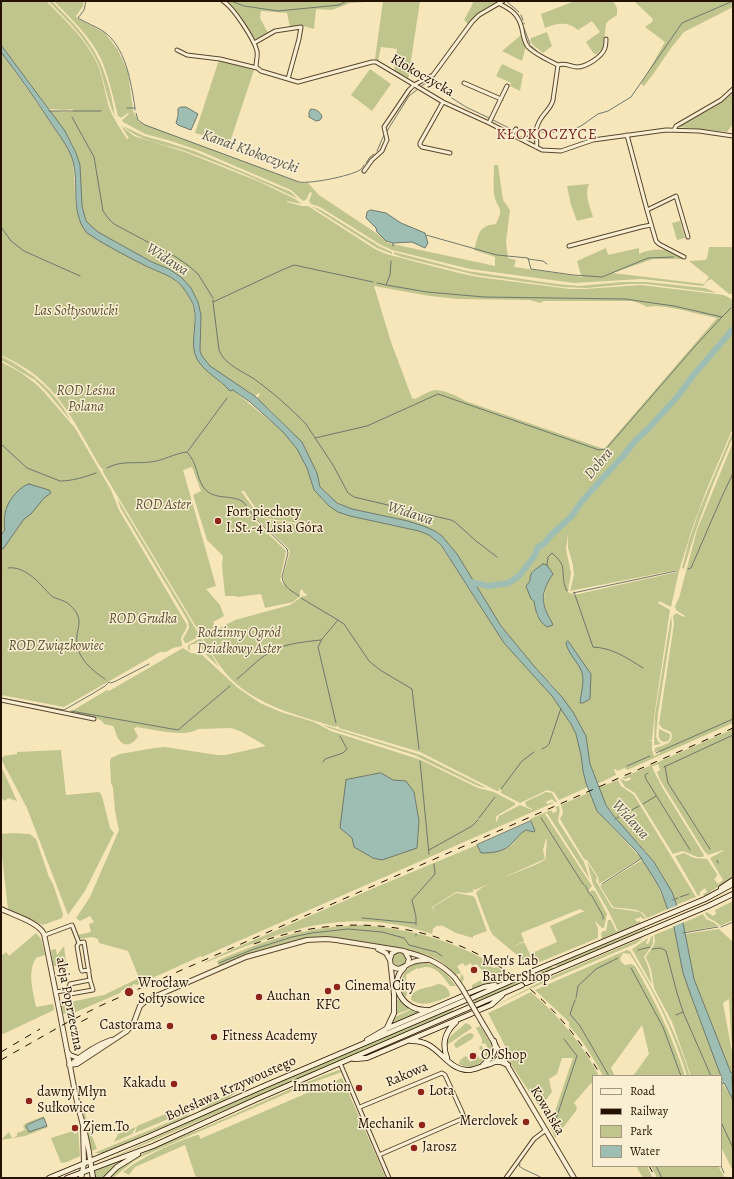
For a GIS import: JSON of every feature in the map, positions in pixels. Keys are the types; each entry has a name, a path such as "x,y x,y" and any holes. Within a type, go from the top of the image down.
{"main road":[{"path":"706,899 733,880"},
{"path":"470,995 484,987 503,984 706,899 733,884"},
{"path":"476,1005 733,894"},
{"path":"405,967 399,974 398,983 398,991 402,999 416,1009 430,1010"},
{"path":"479,1010 491,1005 506,992"},
{"path":"386,1029 391,1022 394,1013 394,995"},
{"name":"Bolesława Krzywoustego","path":"49,1178 148,1137 464,998 430,1010"},
{"name":"Bolesława Krzywoustego","path":"67,1178 153,1146 470,1007"},
{"path":"357,1046 386,1029 430,1010"},
{"path":"348,1060 367,1058 473,1013"},
{"path":"447,1058 444,1046 445,1037 448,1030 458,1020"},
{"path":"407,1041 426,1043 447,1058 454,1066 462,1069 471,1070 493,1062 501,1055"},
{"path":"482,1066 492,1057 495,1049 494,1041"},
{"path":"493,1062 501,1062 508,1066"},
{"path":"106,1178 122,1164 153,1146"},
{"path":"90,1160 93,1178"},
{"path":"81,1178 84,1163"}],"street":[{"path":"224,1 229,5 254,43 257,50 257,68"},
{"path":"364,171 384,147 387,140 384,127 405,96 415,86 433,75 472,22 479,15 502,2 517,15 528,47 558,65 564,63 578,67 588,63 603,52 606,39"},
{"path":"254,43 275,30 300,27 299,39 288,79"},
{"name":"Kłokoczycka","path":"176,50 187,55 220,59 257,68 261,71 295,81 302,81 374,62 384,66 421,90 443,102 512,134 536,147 549,151 561,151 593,140 674,130 699,131 733,136"},
{"path":"536,147 536,134 541,118 552,104 558,65"},
{"path":"464,83 500,100"},
{"path":"489,123 507,86"},
{"path":"674,130 676,126 721,100 733,89"},
{"path":"443,102 420,145 422,147 450,153"},
{"path":"512,134 516,128"},
{"path":"524,140 536,134"},
{"path":"627,135 656,241 684,257"},
{"path":"647,210 676,196 688,236"},
{"path":"569,246 651,225"},
{"path":"1,700 94,719"},
{"path":"1,909 36,925 42,929 45,935 72,925 79,943"},
{"name":"aleja Poprzeczna","path":"45,935 66,1050 83,1128 87,1138 90,1160"},
{"path":"69,1065 77,1064 127,1031 132,1026 139,1008 145,1001 246,957 307,940 336,940 405,952 409,959 405,967"},
{"path":"68,990 70,994 93,990 84,942 79,943"},
{"path":"79,943 76,946 81,969 82,971 89,970"},
{"path":"370,945 385,953 396,969 405,967 418,960 431,960"},
{"path":"394,995 390,962 391,954 398,950"},
{"name":"Kowalska","path":"405,952 431,960 442,966 455,978 494,1041 574,1178"},
{"path":"68,990 70,984 90,980"},
{"path":"56,992 68,990"},
{"path":"69,1065 104,1042 117,1037"},
{"path":"66,1050 70,1055 78,1058"},
{"path":"340,1063 389,1178"},
{"path":"72,1076 77,1064"},
{"name":"Rakowa","path":"360,1107 442,1072 445,1075 462,1112 464,1118 379,1155"},
{"name":"aleja Poprzeczna","path":"83,1128 84,1163"},
{"path":"506,1178 534,1139 546,1130"}],"green space":[{"path":"1,1 46,1 76,32 95,58 108,104 116,122 127,139 129,138 121,126 134,136 185,152 260,182 302,204 287,202 308,206 375,249 386,254 478,277 570,289 641,285 724,295 733,300 733,328 678,395 650,426 636,438 584,497 568,518 550,534 545,541 537,546 531,559 517,575 511,580 489,585 479,584 473,580 451,546 435,531 408,521 352,509 333,500 320,487 317,473 302,442 257,399 260,394 259,393 255,396 219,374 207,363 202,356 200,349 200,311 196,298 190,287 174,273 147,260 99,233 88,225 82,208 81,174 76,152 50,111 72,112 73,109 49,109 1,45","holes":["374,286 430,296 458,299 530,300 540,303 544,301 632,301 647,307 654,306 672,308 717,318 604,449 465,401 455,395 442,391 435,390 415,399 412,398 391,342"]},
{"path":"48,1 52,1 71,21 85,37 94,51 106,78 115,116 95,57 77,31"},
{"path":"54,1 84,1 83,6 76,16 77,18 105,33 118,50 128,72 133,111 139,122 302,183 308,183 319,195 376,233 388,243 495,266 495,257 474,250 478,236 482,229 496,224 499,218 500,208 494,194 494,165 498,165 503,200 510,210 506,242 508,258 516,260 514,267 583,277 577,261 606,248 608,255 639,248 639,254 650,250 662,250 679,255 684,259 653,259 613,273 704,284 709,277 689,261 705,260 707,258 709,247 733,247 733,294 729,294 711,279 703,286 642,279 574,283 470,269 392,250 381,245 320,207 311,204 309,201 312,193 310,192 306,200 303,201 291,190 200,151 145,134 123,122 122,120 129,114 128,113 121,118 118,116 111,87 97,51 80,28"},
{"path":"226,1 383,1 350,3 332,10 316,9 314,29 303,26 290,27 287,13 261,11 260,18 268,33 255,39 236,11"},
{"path":"383,1 420,1 408,80 394,71 397,49 381,47 378,61 375,59"},
{"path":"472,1 500,1 479,14 468,24 464,20 473,3"},
{"path":"575,1 613,1 617,8 617,15 606,24 603,48 597,54 594,54 586,42 600,32 592,21 578,30 566,24 553,25 545,28 541,14"},
{"path":"634,1 733,1 733,7 684,32 644,86 641,84 665,42 645,27 652,22 653,19"},
{"path":"547,32 552,46 543,53 530,41 531,38"},
{"path":"521,35 526,46 522,61 502,51"},
{"path":"1,52 70,152 73,167 77,211 86,230 95,238 139,263 176,281 184,289 192,303 194,315 194,349 199,362 230,391 233,390 284,433 297,449 307,468 314,490 329,506 338,512 350,516 419,531 429,535 441,546 504,643 552,696 571,724 576,734 583,771 588,787 559,800 554,792 547,790 520,803 501,793 500,792 502,791 499,788 499,791 497,791 420,752 339,728 338,726 335,727 292,714 266,703 241,688 222,668 202,637 235,620 290,605 307,594 304,593 302,589 300,591 300,596 293,602 265,608 261,594 237,597 225,596 222,565 223,556 207,540 193,495 201,491 192,467 183,470 216,586 206,589 220,605 224,616 213,622 216,627 201,635 103,472 103,469 66,410 50,388 36,375 1,355","holes":["241,491 244,491 259,513 265,518 297,523 300,525 297,527 295,524 266,519 259,516","258,520 288,548 290,552 283,576 284,586 280,580 286,551 256,522"]},
{"path":"219,60 254,70 230,142 195,133"},
{"path":"502,64 523,74 520,91 510,86 511,83 496,76"},
{"path":"370,69 391,84 372,111 351,95"},
{"path":"733,93 733,124 727,132 678,127 716,106"},
{"path":"123,126 144,136 194,151 291,192 298,199 258,180 216,163 180,149 137,136"},
{"path":"589,184 587,196 593,217 577,221 571,205 567,186"},
{"path":"311,206 321,210 379,246 392,252 392,254 377,248"},
{"path":"680,221 685,238 677,240 672,223"},
{"path":"394,252 467,271 557,284 579,286 622,282 647,282 705,288 717,293 646,284 587,288 563,287 476,275 402,257 394,254"},
{"path":"733,330 733,428 693,526 679,571 671,607 659,601 658,603 670,610 652,740 648,741 652,741 654,756 660,753 659,751 654,752 655,748 670,742 672,736 671,732 662,728 659,724 674,624 673,616 676,613 684,617 685,616 676,610 675,606 679,598 697,530 733,442 733,723 627,770 625,768 617,771 614,769 616,775 596,783 590,764 586,736 555,688 534,666 501,626 474,584 489,586 510,583 517,579 535,557 540,548 545,545 550,537 568,521 620,461 635,441 652,427 666,409 682,393 692,378","holes":["568,535 568,548 574,575 570,591 676,570 677,572 574,595 568,592 571,573 566,549","543,564 548,580 543,603 546,609 537,617 534,601 531,599 526,586 530,581 532,573"]},
{"path":"1,356 23,369 50,391 71,421 35,380 1,360"},
{"path":"1,362 20,372 36,384 75,428 111,490 119,510 187,625 181,638 182,646 173,648 166,652 160,652 64,707 1,695"},
{"path":"733,431 733,437 706,502 684,569 682,568 699,511"},
{"path":"117,498 200,636 185,643 183,639 189,628 188,621 121,509"},
{"path":"671,616 672,624 658,714 656,737 661,744 654,745 655,715"},
{"path":"201,638 219,667 204,653 199,643 190,645 190,651 188,649 188,645"},
{"path":"183,648 191,653 201,654 238,688 260,703 281,712 314,722 331,731 421,760 478,788 494,792 515,803 515,805 496,817 496,822 499,816 520,805 532,810 526,806 525,802 546,792 552,793 557,802 552,799 546,802 547,804 553,803 202,957 201,956 137,985 133,984 132,987 122,990 120,993 69,1015 67,1013 63,1014 60,1004 104,995 139,978 128,951 99,943 98,939 92,937 79,939 78,935 91,932 89,924 94,922 90,916 80,921 76,918 90,897 119,830 111,783 111,758 120,754 165,747 226,755 266,746 242,732 231,728 198,729 193,732 177,733 136,727 134,729 138,736 137,739 130,744 124,744 117,736 113,726 104,724 96,718 70,712 107,690 109,691","holes":["381,773 393,780 406,781 414,792 419,821 417,848 354,847 346,780"]},
{"path":"321,724 421,755 487,788 478,786 414,755 329,728"},
{"path":"659,729 670,734 668,741 664,742 660,740"},
{"path":"733,729 733,877 704,896 703,894 707,892 705,888 698,896 675,856 684,853 694,858 707,859 717,874 714,879 718,884 723,880 710,858 723,850 708,855 704,851 660,780 657,772 660,770 658,764 652,767 662,787 704,855 703,857 697,857 683,851 673,854 635,793 625,787 620,779 626,781 629,780 631,779 630,777 625,779 622,778"},
{"path":"61,750 66,795 99,792 102,796 110,828 114,833 85,891 68,915 27,808 1,759 4,756 17,754 17,752"},
{"path":"1,766 17,801 8,798 5,801 1,798"},
{"path":"618,780 621,786 634,795 696,897 676,905 661,872 647,853 609,809 598,788"},
{"path":"590,792 597,811 641,858 599,884 598,877 587,860 584,859 560,819 563,813 561,805"},
{"path":"559,806 559,823 584,862 590,880 547,813 545,814 592,886 588,891 595,891 607,914 604,928 595,922 598,928 598,938 530,966 493,935 490,930 476,893 487,885 475,890 473,889 473,892 456,892 432,907 436,913 433,907 456,893 473,896 487,931 473,936 473,938 456,933 441,925 440,927 438,925 433,929 432,934 401,926 372,922 344,922 316,925 261,940 205,963 224,953 477,845 481,853 507,848 523,831 526,830 533,832 532,822 530,819 551,810 553,813 557,811 556,807","holes":["546,838 546,859 494,882 545,859 543,850","580,909 585,912 550,926 557,942 530,954 524,942 511,948 524,941 521,933"]},
{"path":"1,834 30,834 36,839 63,914 62,918 43,925 8,909 1,847"},
{"path":"642,860 654,878 668,909 647,918 644,914 636,910 613,907 600,886"},
{"path":"587,862 597,877 596,881 612,908 640,912 646,918 643,919 641,917 635,919 637,922 640,921 641,923 602,939 601,933 606,931 608,920 611,920 616,931 618,931 593,884"},
{"path":"733,901 733,920 720,926 706,916 705,913 707,912 713,916 716,914 715,910"},
{"path":"703,914 706,919 718,926 684,932 683,923"},
{"path":"363,925 415,933 445,942 492,963 491,967 497,967 510,976 472,989 472,985 487,977 477,964 472,966 471,963 465,966 463,963 457,966 464,978 462,983 460,979 461,973 455,975 443,963 428,955 411,952 400,948 334,937 314,937 256,951 219,966 217,961 254,946 288,935 323,928"},
{"path":"674,927 690,993 721,1075 691,1075 672,1022 654,988 651,969 646,958 654,945 654,935"},
{"path":"645,928 646,929 559,967 554,965"},
{"path":"719,929 733,942 733,1048 729,999 723,1003 733,1057 733,1072 731,1073 694,979 685,934"},
{"path":"36,933 41,939 45,955 36,958 33,964 31,976 36,1007 53,1004 54,1010 1,1035 1,956 6,952 9,956"},
{"path":"653,936 653,944 644,957 649,969 652,985 632,949 648,938 646,943 649,943 651,937"},
{"path":"644,937 637,943 532,988 487,1010 546,979"},
{"path":"64,946 67,972 59,968 56,956 57,966 53,966 51,950 56,949 57,955"},
{"path":"627,950 630,951 664,1012 678,1043 690,1075 687,1075 676,1044 656,998 630,954 623,953 620,959 621,962 625,965 631,964 635,966 663,1020 675,1047 685,1075 634,1075 649,1054 642,1025 611,1068 614,1075 602,1075 592,1056 569,1026 569,1022 535,990"},
{"path":"399,952 404,954 406,959 404,964 399,966 394,964 392,959 394,954"},
{"path":"424,962 434,965 442,971 456,986 450,986 437,970 433,968 417,968 406,975 407,995 405,997 401,985 404,974 412,966"},
{"path":"550,967 555,968 525,982 521,979"},
{"path":"517,981 521,983 475,1003 473,1000"},
{"path":"438,984 447,988 450,996 436,1002 426,1004 411,1000 414,993 417,991"},
{"path":"531,992 560,1020 569,1031 585,1052 598,1075 592,1075 592,1084 591,1083 574,1103 577,1107 576,1111 555,1138 550,1126 573,1058 562,1058 557,1074 549,1079 552,1092 540,1108 507,1058 505,1046 488,1013"},
{"path":"396,999 402,1001 410,1009 395,1015"},
{"path":"455,1007 452,1013 96,1165 246,1096"},
{"path":"412,1009 420,1012 392,1024 395,1017"},
{"path":"466,1023 472,1028 447,1045 446,1040"},
{"path":"480,1026 491,1044 491,1053 487,1056 484,1055 486,1052 485,1051 482,1052 479,1048 481,1045 484,1050 488,1048 485,1043 482,1044 482,1039 476,1028"},
{"path":"471,1033 474,1035 472,1039 457,1048 455,1047 455,1043 459,1039"},
{"path":"477,1052 480,1059 483,1056 487,1058 481,1063 470,1067 459,1064 460,1059 463,1063 461,1059 466,1056 470,1062 477,1058 475,1053"},
{"path":"339,1070 342,1072 311,1083 143,1156 134,1161 113,1178 108,1178 119,1168 160,1145"},
{"path":"342,1078 386,1178 196,1178 185,1145 135,1167 129,1175 123,1172 130,1166 169,1146 197,1135 199,1135 200,1139"},
{"path":"722,1083 733,1100 733,1171 722,1149"},
{"path":"238,1091 226,1100 200,1111 203,1107 204,1108 209,1104"},
{"path":"82,1099 87,1123 97,1149 92,1151 85,1126"},
{"path":"201,1099 192,1109 135,1133 137,1126"},
{"path":"191,1113 186,1117 103,1153 94,1153"},
{"path":"44,1116 44,1118 27,1125 29,1132 47,1126 48,1127 25,1136 1,1140 9,1132 12,1138 17,1136 17,1133 25,1130 23,1126 26,1123"},
{"path":"136,1127 132,1134 114,1142 118,1134"},
{"path":"78,1129 80,1156 61,1163 51,1138 73,1131 74,1134 77,1133 76,1130"},
{"path":"129,1157 103,1178 95,1178 94,1171"},
{"path":"637,1167 648,1167 653,1178 643,1178"},
{"path":"652,1167 719,1167 725,1178 657,1178"}],"water":[{"path":"1,45 65,131 80,165 82,206 86,221 98,232 152,262 169,269 181,277 191,288 198,302 201,315 200,351 210,366 256,397 302,442 317,473 320,487 337,503 352,509 408,521 426,527 442,536 457,554 501,626 573,712 586,736 590,764 606,805 654,862 672,892 683,923 694,979 731,1073 733,1072 733,1100 724,1083 722,1084 722,1075 721,1075 683,973 674,927 661,891 637,852 597,811 586,783 576,734 552,696 504,643 441,545 429,535 419,531 338,512 329,506 314,490 307,468 297,449 284,433 250,402 233,390 230,391 200,364 194,347 195,314 193,303 184,289 176,281 167,275 123,254 87,233 81,224 78,214 76,204 75,173 70,153 32,94 1,52"},
{"path":"181,107 186,107 198,114 191,130 176,123 178,109"},
{"path":"311,109 316,110 321,114 322,117 320,120 316,121 309,117"},
{"path":"371,210 386,213 401,223 425,233 428,243 425,248 412,242 393,243 386,241 366,218 367,212"},
{"path":"29,484 49,490 51,493 44,498 31,514 24,519 3,549 1,548 1,535 5,530 4,518 8,504 22,487"},
{"path":"543,564 547,565 553,574 543,597 545,609 553,625 547,627 539,619 534,601 531,599 526,586 530,581 532,573"},
{"path":"568,641 591,674 590,699 583,703 580,703 583,676 568,650 566,643"},
{"path":"381,773 393,780 406,781 414,792 419,821 417,848 382,860 373,858 354,847 352,838 340,828 346,780"},
{"path":"531,821 535,831 534,832 524,831 503,850 481,853 477,845"},
{"path":"44,1118 47,1126 29,1132 26,1126 27,1125"}],"pier":[{"path":"678,905 684,922 672,927 666,910"}],"waterway":[{"path":"86,1 84,10 78,18 103,31 117,46 129,76 135,108"},
{"path":"231,1 244,6 278,11 339,5 347,1"},
{"path":"506,1 519,12"},
{"name":"Kanał Kłokoczycki","path":"538,132 562,132 572,130 581,126 598,114 608,111 631,97 682,23 733,1"},
{"path":"521,15 523,20"},
{"path":"524,28 530,44"},
{"path":"531,46 537,51"},
{"name":"Kanał Kłokoczycki","path":"420,87 426,83"},
{"name":"Kanał Kłokoczycki","path":"387,131 409,96 418,89"},
{"name":"Kanał Kłokoczycki","path":"444,93 466,107 489,118"},
{"name":"Kanał Kłokoczycki","path":"127,108 135,108 135,110"},
{"name":"Kanał Kłokoczycki","path":"49,111 101,111"},
{"name":"Kanał Kłokoczycki","path":"136,113 138,120 145,125 299,182 321,181 339,177 360,170 364,165"},
{"name":"Widawa","path":"72,117 94,157 103,211 108,218 114,224 176,257 189,266 198,274 213,298"},
{"name":"Kanał Kłokoczycki","path":"493,120 513,130"},
{"name":"Kanał Kłokoczycki","path":"516,131 535,132"},
{"name":"Kanał Kłokoczycki","path":"377,151 384,135"},
{"name":"Kanał Kłokoczycki","path":"366,163 374,154"},
{"path":"1,227 11,241 24,251 80,276"},
{"path":"426,235 497,255 528,258 531,269 573,275 602,277 648,258 673,257"},
{"path":"528,259 543,261 547,264"},
{"path":"377,283 386,285 390,275 391,261"},
{"path":"213,300 213,302 294,265 373,282"},
{"path":"315,438 367,426 438,394 599,450 606,449 722,317 674,306 625,299 484,297 427,292 386,285"},
{"name":"Widawa","path":"213,302 219,350 225,360 285,403 306,424 333,465 348,493 354,497 451,520 497,557"},
{"path":"722,317 731,308"},
{"name":"Dobra","path":"470,582 488,586 509,583 520,575 535,555 538,547 544,544 551,535 571,517 582,501 636,440 678,396 692,377 733,329"},
{"path":"188,451 227,398"},
{"path":"1,444 27,468 60,481 96,473"},
{"path":"107,468 123,463 144,463 155,461 187,452 193,461 201,484 208,492 213,495 234,498 243,502 256,519 287,549 288,553 282,577 288,588 299,596"},
{"path":"688,569 691,568 733,473"},
{"path":"547,565 548,557 552,553 559,560 562,566 564,583 567,591"},
{"path":"8,568 22,570 27,573 53,597 66,602 72,607 79,619 77,635 78,649 84,661 105,679"},
{"path":"573,593 676,571"},
{"path":"574,592 593,647 613,651 643,668"},
{"path":"301,598 338,620 322,639 318,647 336,723"},
{"path":"338,620 344,624 369,661 380,670 412,689 419,749"},
{"path":"237,679 270,652 291,644 321,640"},
{"path":"1,698 64,710 105,686 109,682 111,683 116,681 149,664"},
{"path":"71,711 178,730 230,686"},
{"path":"542,749 549,744 561,708"},
{"path":"656,753 733,719"},
{"path":"664,767 733,735"},
{"path":"323,762 325,759 343,753 347,749 340,736"},
{"path":"501,789 522,761 534,752"},
{"path":"627,766 650,756"},
{"path":"420,761 429,854"},
{"path":"665,766 668,783 710,849"},
{"path":"648,773 645,775 646,779 690,850"},
{"path":"643,804 656,796"},
{"path":"479,818 495,797"},
{"name":"Widawa","path":"615,819 639,806"},
{"path":"541,818 592,896 603,916 603,919"},
{"path":"429,850 472,826 478,820"},
{"path":"602,884 642,858"},
{"path":"416,925 416,917 412,900 435,874 434,864"},
{"path":"680,897 689,894"},
{"path":"673,900 678,898"},
{"path":"362,918 415,923"},
{"path":"721,927 733,922"},
{"path":"683,933 718,927"},
{"path":"219,963 254,949 292,937 348,929 382,932 404,938 409,945 436,952 442,956"},
{"path":"638,950 650,947"},
{"path":"652,949 661,948 666,951 683,1012 711,1075"},
{"path":"576,998 578,986 596,969 618,958"},
{"path":"631,968 663,1027 681,1075"},
{"path":"575,1000 570,1014 580,1026 608,1075"},
{"path":"676,1015 683,1012"},
{"path":"553,1128 577,1056 564,1039"},
{"path":"722,1124 733,1148"},
{"path":"520,1164 519,1166 521,1168 542,1178"},
{"path":"656,1167 662,1178"},
{"path":"721,1167 724,1173"}],"railway":[{"path":"1,1060 68,1022 102,1005 733,728"},
{"path":"254,944 306,930 357,925 406,930 453,943 496,965 536,994 571,1031 600,1075"},
{"path":"69,1028 92,1016"},
{"path":"1,1052 40,1029"},
{"path":"650,1167 656,1178"}],"place":[{"name":"Fort piechoty I.St.-4 Lisia Góra","path":"218,521"},
{"name":"Men's Lab BarberShop","path":"474,970"},
{"name":"Cinema City","path":"337,987"},
{"name":"KFC","path":"328,991"},
{"name":"Wrocław Sołtysowice","path":"129,992"},
{"name":"Auchan","path":"259,997"},
{"name":"Castorama","path":"170,1026"},
{"name":"Fitness Academy","path":"214,1037"},
{"name":"O! Shop","path":"473,1056"},
{"name":"Kakadu","path":"174,1084"},
{"name":"Immotion","path":"359,1088"},
{"name":"Lota","path":"421,1092"},
{"name":"dawny Młyn Sułkowice","path":"29,1101"},
{"name":"Merclovek","path":"526,1122"},
{"name":"Mechanik","path":"422,1125"},
{"name":"Zjem.To","path":"75,1128"},
{"name":"Jarosz","path":"414,1148"}],"district":[{"name":"KŁOKOCZYCE","path":"547,135"}],"park label":[{"name":"Las Sołtysowicki","path":"76,312"},
{"name":"ROD Leśna Polana","path":"86,400"},
{"name":"ROD Aster","path":"163,506"},
{"name":"ROD Grudka","path":"143,620"},
{"name":"Rodzinny Ogród Działkowy Aster","path":"239,642"},
{"name":"ROD Związkowiec","path":"56,647"}]}
